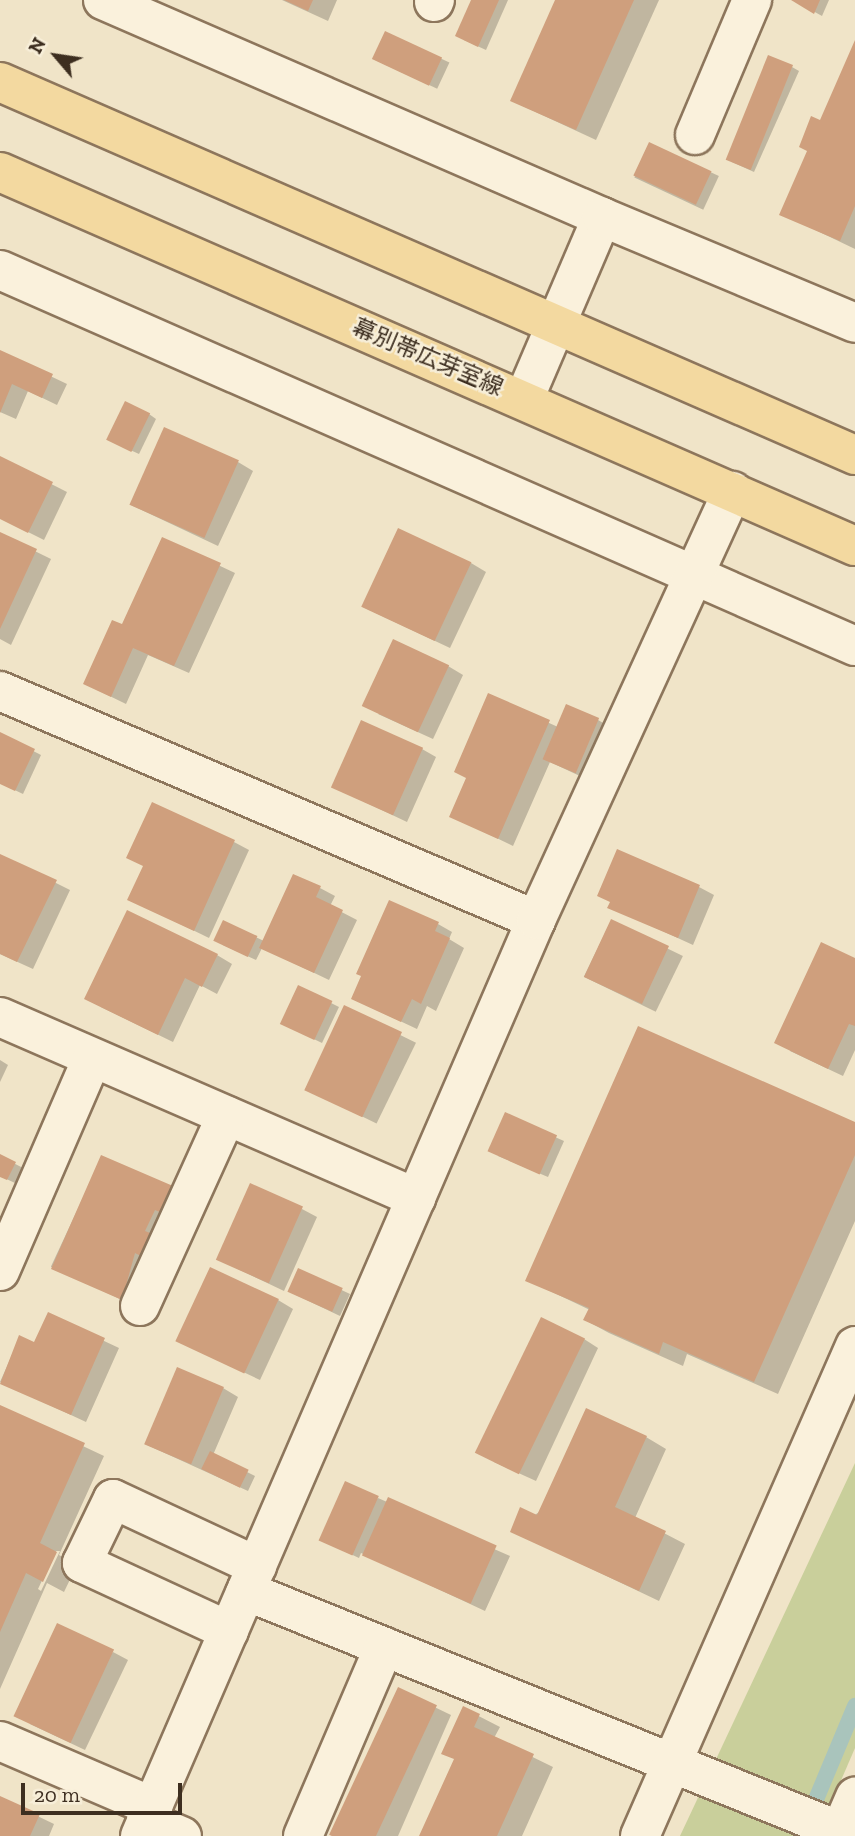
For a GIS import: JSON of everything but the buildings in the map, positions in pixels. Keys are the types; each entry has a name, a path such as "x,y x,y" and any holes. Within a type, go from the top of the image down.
{"main road":[{"path":"0,82 855,455"},
{"name":"幕別帯広芽室線","path":"0,172 855,546"}],"street":[{"path":"103,0 602,217 855,323"},
{"path":"695,135 752,0"},
{"path":"524,399 602,217"},
{"path":"0,270 692,578 855,646"},
{"path":"146,1821 536,920 732,491"},
{"path":"0,691 536,920"},
{"path":"0,1017 416,1198"},
{"path":"0,1271 92,1058"},
{"path":"140,1306 226,1116"},
{"path":"640,1836 855,1346"},
{"path":"229,1631 82,1563 113,1499 252,1578 384,1647 672,1763 839,1834 855,1797"},
{"path":"303,1836 384,1647"},
{"path":"0,1741 146,1821 182,1836"}],"green space":[{"path":"855,1463 855,1748 817,1836 680,1836"}],"waterway":[{"path":"807,1821 855,1706"}]}
